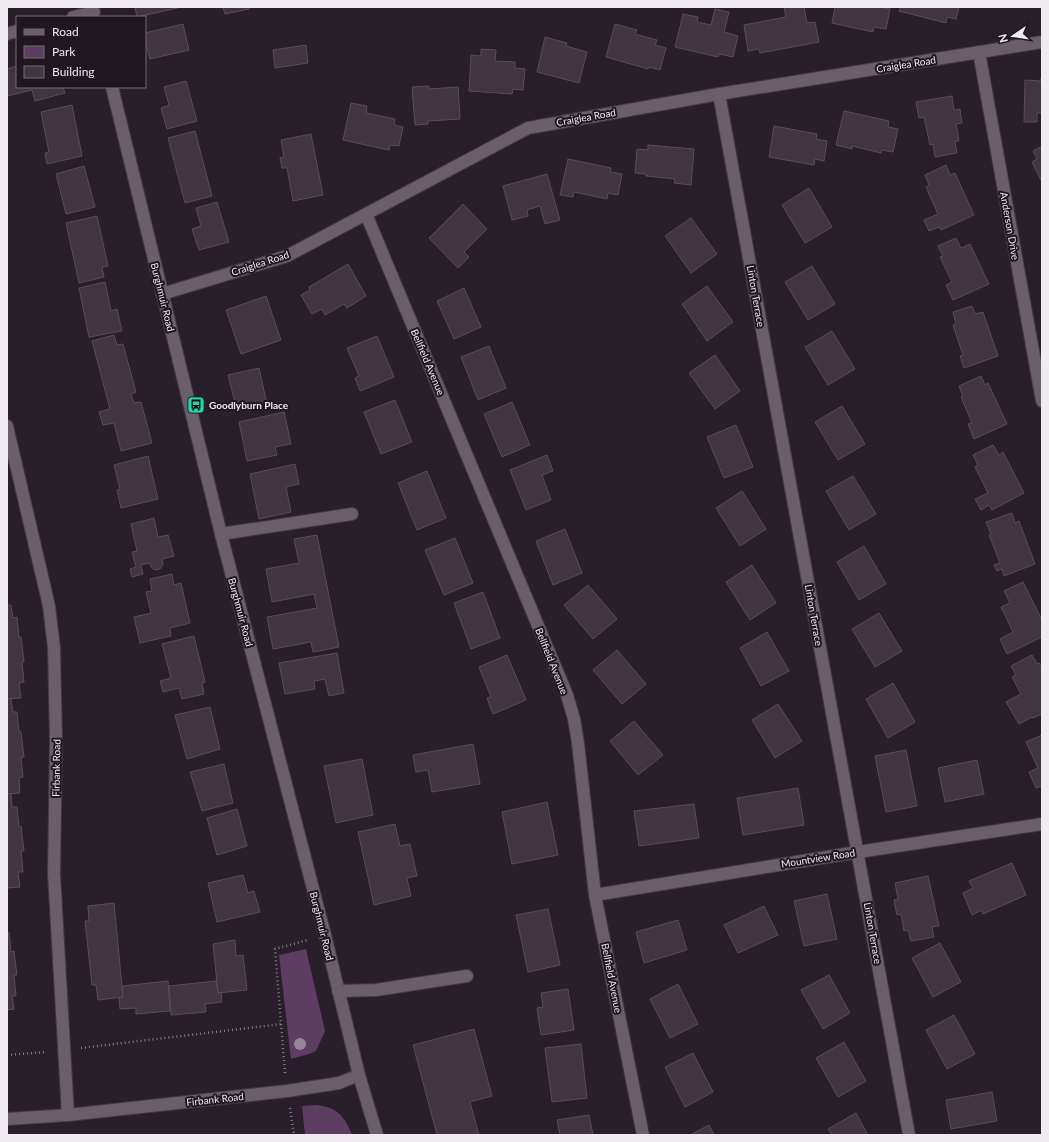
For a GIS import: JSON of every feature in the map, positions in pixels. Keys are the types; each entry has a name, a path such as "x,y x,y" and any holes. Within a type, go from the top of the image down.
{"street":[{"path":"77,16 94,12"},
{"name":"Craiglea Road","path":"162,294 286,256 528,128 719,94 1042,42"},
{"name":"Anderson Drive","path":"979,52 1042,400"},
{"name":"Burghmuir Road","path":"112,88 221,534 325,936 338,992 377,1135"},
{"name":"Linton Terrace","path":"719,94 909,1135"},
{"name":"Bellfield Avenue","path":"366,214 567,695 574,719 578,743 595,895 643,1135"},
{"name":"Firbank Road","path":"7,426 49,606 54,648 56,741 54,874 68,1115"},
{"path":"221,534 352,514"},
{"name":"Mountview Road","path":"595,895 858,852 1042,824"},
{"path":"338,992 376,990 467,976"},
{"name":"Firbank Road","path":"7,1119 68,1115 287,1091 339,1083 360,1075"}],"path":[{"path":"294,1135 287,1091 275,949 325,936"},
{"path":"7,1055 65,1050 282,1024"}],"green space":[{"path":"306,949 325,1031 316,1051 291,1059 279,955"},
{"path":"317,1105 330,1108 339,1114 343,1118 352,1135 305,1135 302,1106"}],"building":[{"path":"135,7 182,7 142,16 137,16"},
{"path":"223,7 249,7 249,9 225,14"},
{"path":"784,7 804,7 807,23 815,22 819,42 760,53 759,49 748,51 744,25 786,17"},
{"path":"835,7 882,7 890,9 886,29 874,27 873,32 832,23"},
{"path":"901,7 959,7 956,19 947,17 946,23 899,11"},
{"path":"715,9 729,12 724,32 738,36 733,57 719,54 718,57 675,47 683,14 698,17 697,22 711,25"},
{"path":"183,24 189,50 150,59 146,45 146,33"},
{"path":"615,24 637,30 635,34 657,40 655,45 666,48 660,70 649,67 648,69 606,57"},
{"path":"545,37 567,43 566,46 587,52 579,83 537,72"},
{"path":"306,45 308,63 275,68 273,50"},
{"path":"481,49 496,50 495,61 515,62 515,68 525,69 523,90 513,89 512,94 469,91 471,55 481,56"},
{"path":"16,66 16,88 63,88 65,93 35,101 32,90 7,96 7,69"},
{"path":"1041,78 1042,113 1037,113 1037,122 1024,122 1025,80 1041,81"},
{"path":"186,81 197,121 167,129 161,108 169,105 164,87"},
{"path":"429,86 429,89 458,87 460,119 428,121 428,124 415,125 412,87"},
{"path":"952,96 954,110 960,109 962,123 956,124 959,141 955,141 957,153 935,157 933,144 930,145 924,117 919,118 916,102"},
{"path":"351,103 367,106 366,113 395,119 394,125 403,127 399,146 390,145 389,150 343,140"},
{"path":"72,105 82,156 47,164 45,153 49,152 41,112"},
{"path":"844,111 889,121 888,127 898,129 893,152 882,150 881,153 852,146 852,149 836,145"},
{"path":"774,126 817,134 816,139 827,141 824,161 815,159 814,165 769,157"},
{"path":"195,131 212,196 185,203 168,138"},
{"path":"311,134 323,195 293,201 287,168 282,168 280,158 284,157 281,140"},
{"path":"648,145 694,149 691,185 674,183 675,179 646,176 646,174 635,173 637,149 648,150"},
{"path":"1042,146 1042,182 1032,162 1037,159 1033,151"},
{"path":"568,159 611,168 610,172 622,174 618,195 608,193 607,199 574,192 573,197 560,195"},
{"path":"946,165 950,175 955,173 974,215 941,230 939,227 929,231 924,220 938,214 926,187 929,185 925,175"},
{"path":"84,166 95,207 66,214 56,174"},
{"path":"547,174 560,220 545,224 540,206 527,210 528,216 512,220 503,186"},
{"path":"809,188 832,227 805,243 782,205"},
{"path":"217,202 229,242 199,250 192,229 201,226 196,208"},
{"path":"463,204 487,229 464,252 469,257 458,268 429,238"},
{"path":"97,216 108,266 102,267 104,277 79,283 66,223"},
{"path":"691,218 717,254 691,273 665,236"},
{"path":"956,238 961,248 970,244 989,284 953,300 946,285 952,282 940,257 943,256 938,246"},
{"path":"348,264 366,296 347,308 344,304 325,315 322,309 312,314 301,295 310,290 309,287"},
{"path":"812,266 835,304 808,320 785,282"},
{"path":"105,282 111,311 117,309 122,331 89,337 79,288"},
{"path":"707,286 733,322 707,341 682,304"},
{"path":"464,288 481,327 454,339 437,301"},
{"path":"266,296 281,340 241,354 226,310"},
{"path":"972,306 975,314 983,312 998,356 964,368 960,356 963,355 953,325 956,324 953,312"},
{"path":"832,331 855,369 828,385 805,347"},
{"path":"114,335 117,345 123,344 136,392 131,394 134,403 141,402 152,443 121,451 114,423 103,425 99,412 110,409 92,341"},
{"path":"377,336 394,377 360,391 355,378 359,376 347,348"},
{"path":"489,346 506,388 478,400 461,357"},
{"path":"715,355 740,391 715,409 689,373"},
{"path":"259,368 267,404 237,411 228,375"},
{"path":"981,376 985,385 988,383 1007,424 974,439 968,424 972,423 961,397 963,396 959,386"},
{"path":"395,400 412,442 381,454 364,412"},
{"path":"512,402 530,445 502,457 484,414"},
{"path":"842,406 865,444 838,460 815,422"},
{"path":"284,412 291,444 275,447 277,455 247,461 239,422"},
{"path":"736,425 753,467 724,478 707,437"},
{"path":"993,445 999,455 1003,452 1024,493 992,510 989,505 981,510 975,499 988,493 975,467 978,465 973,455"},
{"path":"547,455 553,471 542,475 551,500 526,510 510,470"},
{"path":"148,456 158,499 121,508 117,490 120,489 114,465"},
{"path":"295,464 299,484 286,487 291,512 259,519 250,474"},
{"path":"427,471 446,518 417,530 398,483"},
{"path":"853,476 876,514 849,530 826,491"},
{"path":"742,491 766,529 740,546 716,508"},
{"path":"1012,513 1015,523 1019,521 1035,564 1004,576 1002,569 997,571 994,565 1000,563 989,535 991,534 986,522"},
{"path":"154,518 158,537 168,535 174,556 162,559 163,564 160,569 155,570 151,567 150,563 141,565 143,574 132,577 130,569 136,567 132,552 137,551 131,524"},
{"path":"565,529 582,573 553,585 536,541"},
{"path":"317,535 339,647 313,652 311,642 273,649 267,617 317,608 314,594 272,602 266,569 299,563 294,539"},
{"path":"455,538 473,583 444,595 425,550"},
{"path":"864,546 886,584 859,600 837,562"},
{"path":"752,565 776,603 750,620 726,582"},
{"path":"172,574 174,585 181,583 190,623 170,628 171,636 140,643 134,617 151,613 146,592 152,591 150,579"},
{"path":"1023,582 1042,620 1042,637 1007,654 1000,639 1013,632 1001,607 1010,603 1004,591"},
{"path":"588,585 617,619 593,639 564,605"},
{"path":"483,592 500,638 471,649 454,603"},
{"path":"7,605 11,605 13,618 17,617 19,637 21,637 24,662 22,662 24,682 19,683 21,698 7,699"},
{"path":"879,613 902,651 875,667 852,629"},
{"path":"767,632 789,671 761,686 740,648"},
{"path":"194,636 205,682 202,683 204,694 182,699 179,688 163,692 160,681 171,678 162,644"},
{"path":"617,650 646,684 622,704 593,670"},
{"path":"337,653 344,693 329,696 325,679 314,681 315,689 285,694 279,663"},
{"path":"507,655 526,700 493,714 487,698 491,697 479,667"},
{"path":"1032,655 1037,664 1039,663 1042,668 1042,714 1033,718 1032,717 1019,724 1006,702 1021,694 1012,677 1016,675 1011,666"},
{"path":"893,683 915,722 888,738 866,699"},
{"path":"7,699 11,699 13,712 17,712 24,757 21,757 23,777 19,778 20,793 7,794"},
{"path":"778,704 802,741 775,758 752,720"},
{"path":"210,707 220,749 187,759 175,715"},
{"path":"634,721 663,755 638,775 610,741"},
{"path":"1042,735 1042,786 1036,788 1029,772 1038,768 1026,742"},
{"path":"473,744 480,784 432,792 428,770 416,772 413,755"},
{"path":"906,750 917,806 886,812 875,756"},
{"path":"362,759 373,815 336,823 324,766"},
{"path":"977,760 984,794 945,802 938,768"},
{"path":"224,764 233,803 202,811 190,772"},
{"path":"798,788 804,825 743,835 737,798"},
{"path":"7,794 11,794 12,807 17,807 24,851 21,851 23,872 18,872 20,887 7,888"},
{"path":"547,802 558,855 512,864 502,812"},
{"path":"694,804 699,838 639,846 634,811"},
{"path":"237,809 247,846 217,855 207,818"},
{"path":"395,824 400,846 410,844 417,876 407,878 411,896 374,905 358,832"},
{"path":"1012,863 1026,895 983,914 982,910 972,915 963,893 973,888 969,881"},
{"path":"243,875 248,893 254,891 260,912 217,922 208,883"},
{"path":"928,876 939,926 932,927 934,937 911,941 908,930 904,931 901,914 897,915 894,900 898,899 895,883"},
{"path":"827,894 837,939 804,946 794,901"},
{"path":"114,903 123,997 98,1000 96,985 92,985 85,921 89,921 88,906"},
{"path":"764,906 778,935 738,953 724,925"},
{"path":"548,909 560,965 528,972 516,915"},
{"path":"678,920 687,950 644,963 636,932"},
{"path":"7,932 9,932 11,952 14,951 17,975 14,975 16,996 12,996 14,1009 7,1010"},
{"path":"235,940 236,956 243,955 247,990 218,993 213,944"},
{"path":"940,943 961,982 933,997 912,958"},
{"path":"829,975 850,1013 823,1029 801,990"},
{"path":"168,981 170,1011 136,1014 136,1008 120,1009 119,998 123,997 122,986"},
{"path":"216,981 218,993 221,993 222,1002 205,1004 206,1012 171,1015 169,986"},
{"path":"678,984 698,1024 670,1038 650,999"},
{"path":"568,989 574,1030 541,1035 537,1008 543,1007 541,993"},
{"path":"954,1015 975,1054 947,1069 926,1030"},
{"path":"474,1029 492,1096 470,1102 479,1135 437,1135 413,1045"},
{"path":"844,1042 866,1081 838,1097 816,1058"},
{"path":"581,1044 587,1098 552,1102 545,1048"},
{"path":"693,1053 713,1092 685,1107 665,1067"},
{"path":"992,1092 997,1121 951,1129 946,1100"},
{"path":"856,1113 868,1135 832,1135 828,1129"},
{"path":"589,1115 593,1135 560,1135 557,1120"},
{"path":"709,1125 714,1135 690,1135"}],"place":[{"name":"Goodlyburn Place","path":"196,405"}]}
